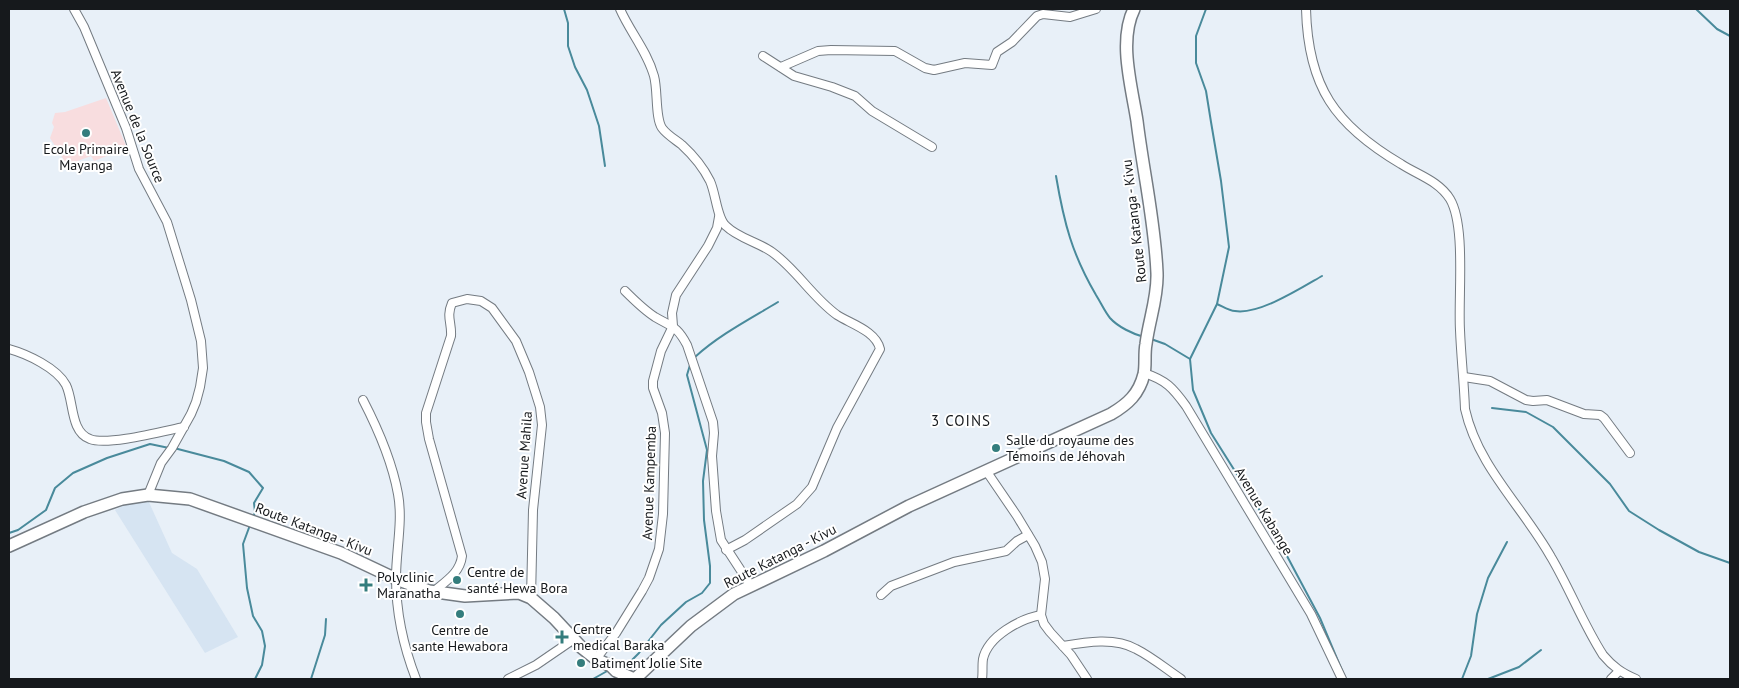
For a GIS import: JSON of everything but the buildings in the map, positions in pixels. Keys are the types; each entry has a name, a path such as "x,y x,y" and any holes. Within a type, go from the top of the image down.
{"highway":[{"name":"Route Katanga - Kivu","path":"9,546 98,506 135,496 148,495 190,499 341,553 396,579 433,592 465,596 519,593 531,598 596,659 633,678 637,677 705,615 734,594 824,551 901,510 1112,414 1128,404 1144,374 1146,344 1157,288 1153,234 1128,71 1128,29 1130,16 1134,9"}],"street":[{"name":"Avenue de la Source","path":"74,9 84,27 116,105 139,169 167,222 197,320 201,340 203,368 196,402 172,448 161,463 148,495"},
{"path":"620,9 627,26 643,50 654,76 658,120 662,128 695,157 716,193 719,217 717,228 708,246 676,295 672,314 673,326"},
{"path":"781,67 818,51 831,50 895,51 925,68 934,70 964,64 992,65 997,52 1012,42 1037,16 1043,14 1070,17 1096,9"},
{"path":"1306,9 1308,35 1314,65 1326,98 1337,113 1362,138 1400,164 1432,181 1451,200 1459,239 1460,327 1465,409 1468,421 1481,452 1503,489 1528,521 1551,556 1597,646 1610,664 1619,672 1636,679"},
{"path":"764,56 794,76 855,96 872,112 932,146"},
{"path":"719,217 725,226 761,245 788,265 823,304 867,333 879,345 880,349 837,428 812,487 797,504 745,540 726,550"},
{"path":"625,291 655,317 673,326 681,334 690,353 713,422 712,456 716,511 721,540 751,586"},
{"name":"Avenue Mahila","path":"433,592 456,574 461,565 462,556 426,422 437,376 445,358 451,336 452,328 448,313 452,303 467,298 480,301 492,308 516,340 540,407 542,425 533,510 531,598"},
{"name":"Avenue Kampemba","path":"596,659 616,633 642,591 649,578 659,549 663,514 665,433 662,413 652,381 661,351 673,326"},
{"path":"9,349 32,358 58,375 66,384 70,394 76,425 84,436 91,440 120,439 184,427"},
{"name":"Avenue Kabange","path":"1144,374 1165,382 1175,390 1186,406 1312,614 1342,679"},
{"path":"1464,377 1490,381 1526,400 1547,400 1584,414 1600,416 1604,418 1630,453"},
{"path":"363,400 386,451 398,495 400,515 396,579 402,632 408,661 416,679"},
{"path":"986,472 1035,546 1042,562 1045,579 1041,614 1044,624 1064,646 1087,679"},
{"path":"881,595 891,586 954,562 1006,551 1017,541 1028,535"},
{"path":"982,679 983,659 993,642 1018,622 1027,617 1041,614"},
{"path":"508,679 536,665 574,639"},
{"path":"1064,646 1101,642 1126,644 1181,679"},
{"path":"1612,679 1619,672"}],"shaded area":[{"name":"Ecole Primaire Mayanga","path":"106,98 127,148 94,161 91,156 67,165 50,138 54,127 52,123 55,113 65,112"},
{"path":"148,500 172,553 197,569 238,637 205,653 115,510 130,502"}],"waterway":[{"path":"564,9 568,23 568,46 575,67 587,90 599,126 605,166"},
{"path":"1206,9 1196,36 1196,63 1206,91 1221,181 1229,247 1217,304 1190,359 1193,390 1211,433 1279,541 1320,618 1343,673"},
{"path":"1696,9 1717,29 1730,36"},
{"path":"1056,176 1070,238 1088,280 1110,318 1126,330 1144,337"},
{"path":"1217,304 1233,311 1256,309 1280,300 1322,276"},
{"path":"695,357 724,334 778,302"},
{"path":"1151,339 1165,344 1190,359"},
{"path":"618,666 628,664 661,625 686,602 702,593 710,583 710,566 704,520 703,481 707,450 687,375 690,365"},
{"path":"1492,408 1526,412 1553,427 1610,484 1629,511 1699,552 1730,563"},
{"path":"9,533 18,530 46,510 55,488 73,473 107,458 150,444 169,448"},
{"path":"174,448 224,461 249,472 263,488 254,503 255,512 253,518"},
{"path":"250,525 243,544 247,588 253,616 262,631 265,646 262,665 255,679"},
{"path":"1462,679 1471,656 1477,614 1488,578 1507,542"},
{"path":"311,679 325,635 326,619"},
{"path":"1488,679 1519,667 1541,650"},
{"path":"593,679 609,670"}],"place":[{"name":"Ecole Primaire Mayanga","path":"86,133"},
{"name":"Salle du royaume des Témoins de Jéhovah","path":"996,448"},
{"name":"Centre de santé Hewa Bora","path":"457,580"},
{"name":"Polyclinic Maranatha","path":"366,585"},
{"name":"Centre de sante Hewabora","path":"460,614"},
{"name":"Centre medical Baraka","path":"562,637"},
{"name":"Batiment Jolie Site","path":"581,663"}],"district":[{"name":"3 COINS","path":"961,421"}]}
